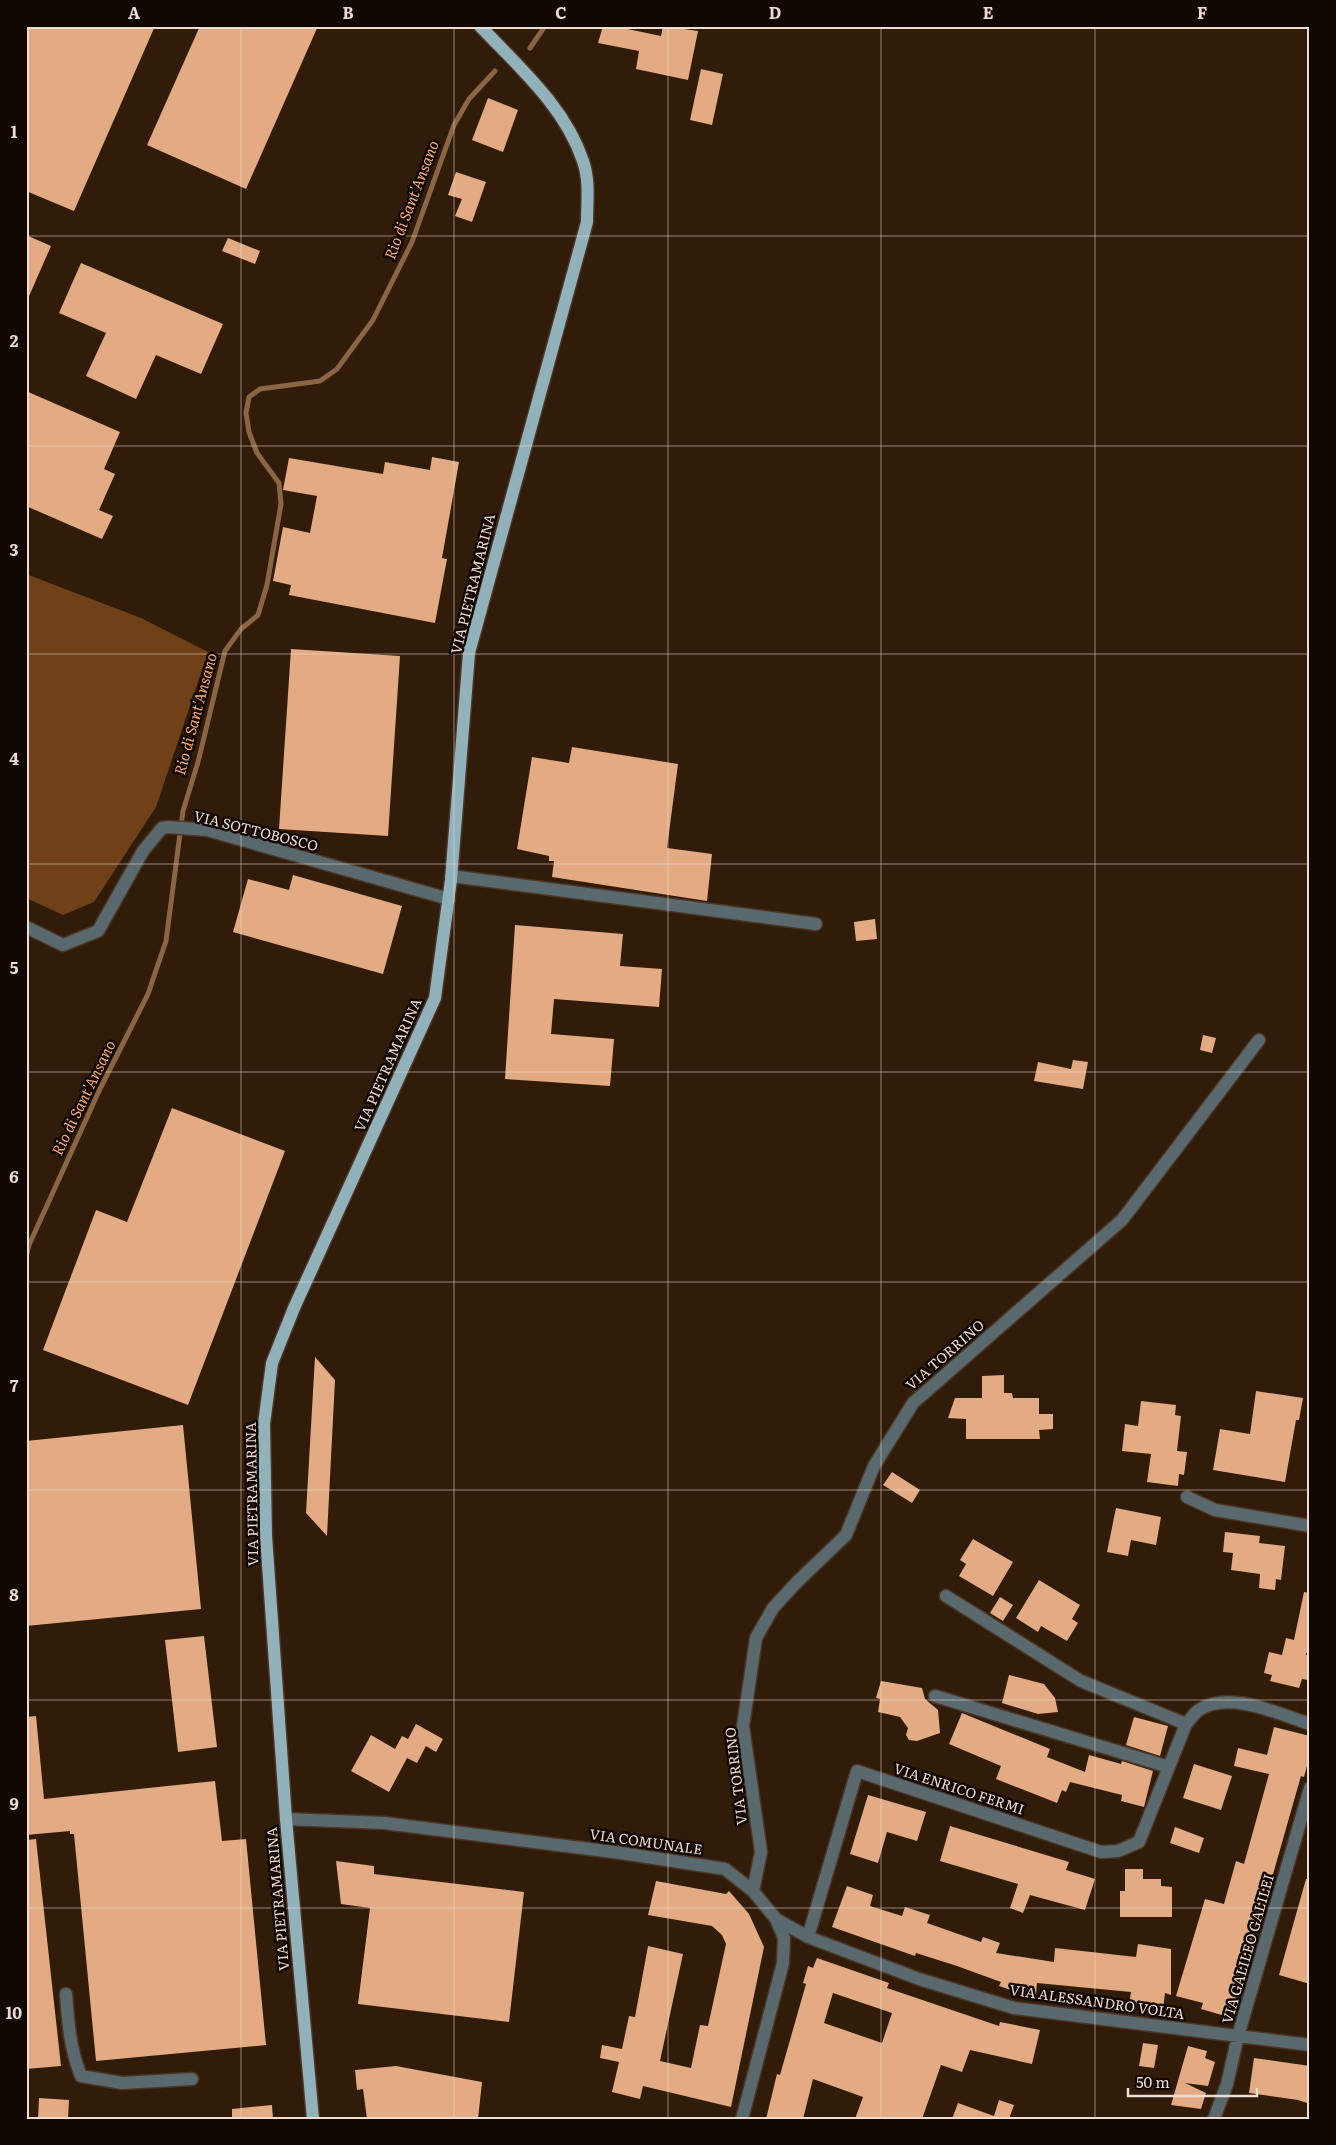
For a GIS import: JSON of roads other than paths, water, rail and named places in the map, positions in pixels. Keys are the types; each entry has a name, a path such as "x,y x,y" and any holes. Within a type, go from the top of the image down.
{"main road":[{"name":"VIA PIETRAMARINA","path":"313,2119 286,1820 266,1536 264,1424 272,1363 294,1308 435,998 449,898 469,653 587,222 588,188 584,162 563,117 480,26"}],"street":[{"name":"VIA SOTTOBOSCO","path":"26,927 63,945 98,931 143,851 162,828 168,827 196,828 449,898"},
{"path":"451,876 816,924"},
{"name":"VIA TORRINO","path":"753,1891 760,1852 743,1726 756,1638 773,1608 846,1535 874,1466 913,1403 1122,1220 1259,1040"},
{"path":"1187,1497 1215,1510 1310,1526"},
{"path":"946,1596 1081,1681 1186,1724"},
{"path":"935,1696 1169,1767"},
{"name":"VIA ENRICO FERMI","path":"808,1937 857,1771 1101,1852 1118,1851 1139,1842 1186,1724 1198,1710 1219,1702 1253,1705 1310,1724"},
{"name":"VIA GALILEO GALILEI","path":"1214,2119 1227,2084 1238,2036 1310,1788"},
{"name":"VIA COMUNALE","path":"286,1820 384,1824 621,1853 725,1869 753,1891 776,1919 784,1938 783,1963 742,2119"},
{"name":"VIA ALESSANDRO VOLTA","path":"776,1919 808,1937 919,1979 1014,2008 1310,2045"},
{"path":"66,1994 74,2058 81,2076 122,2083 192,2079"}],"waterway":[{"name":"Rio di Sant'Ansano","path":"530,48 545,26"},
{"name":"Rio di Sant'Ansano","path":"26,1257 29,1245 99,1091 148,994 166,941 183,811 198,762 225,651 241,629 258,615 267,585 281,504 279,483 257,453 249,432 246,413 249,397 260,389 320,381 337,369 373,320 412,242 454,125 469,99 495,71"}]}
